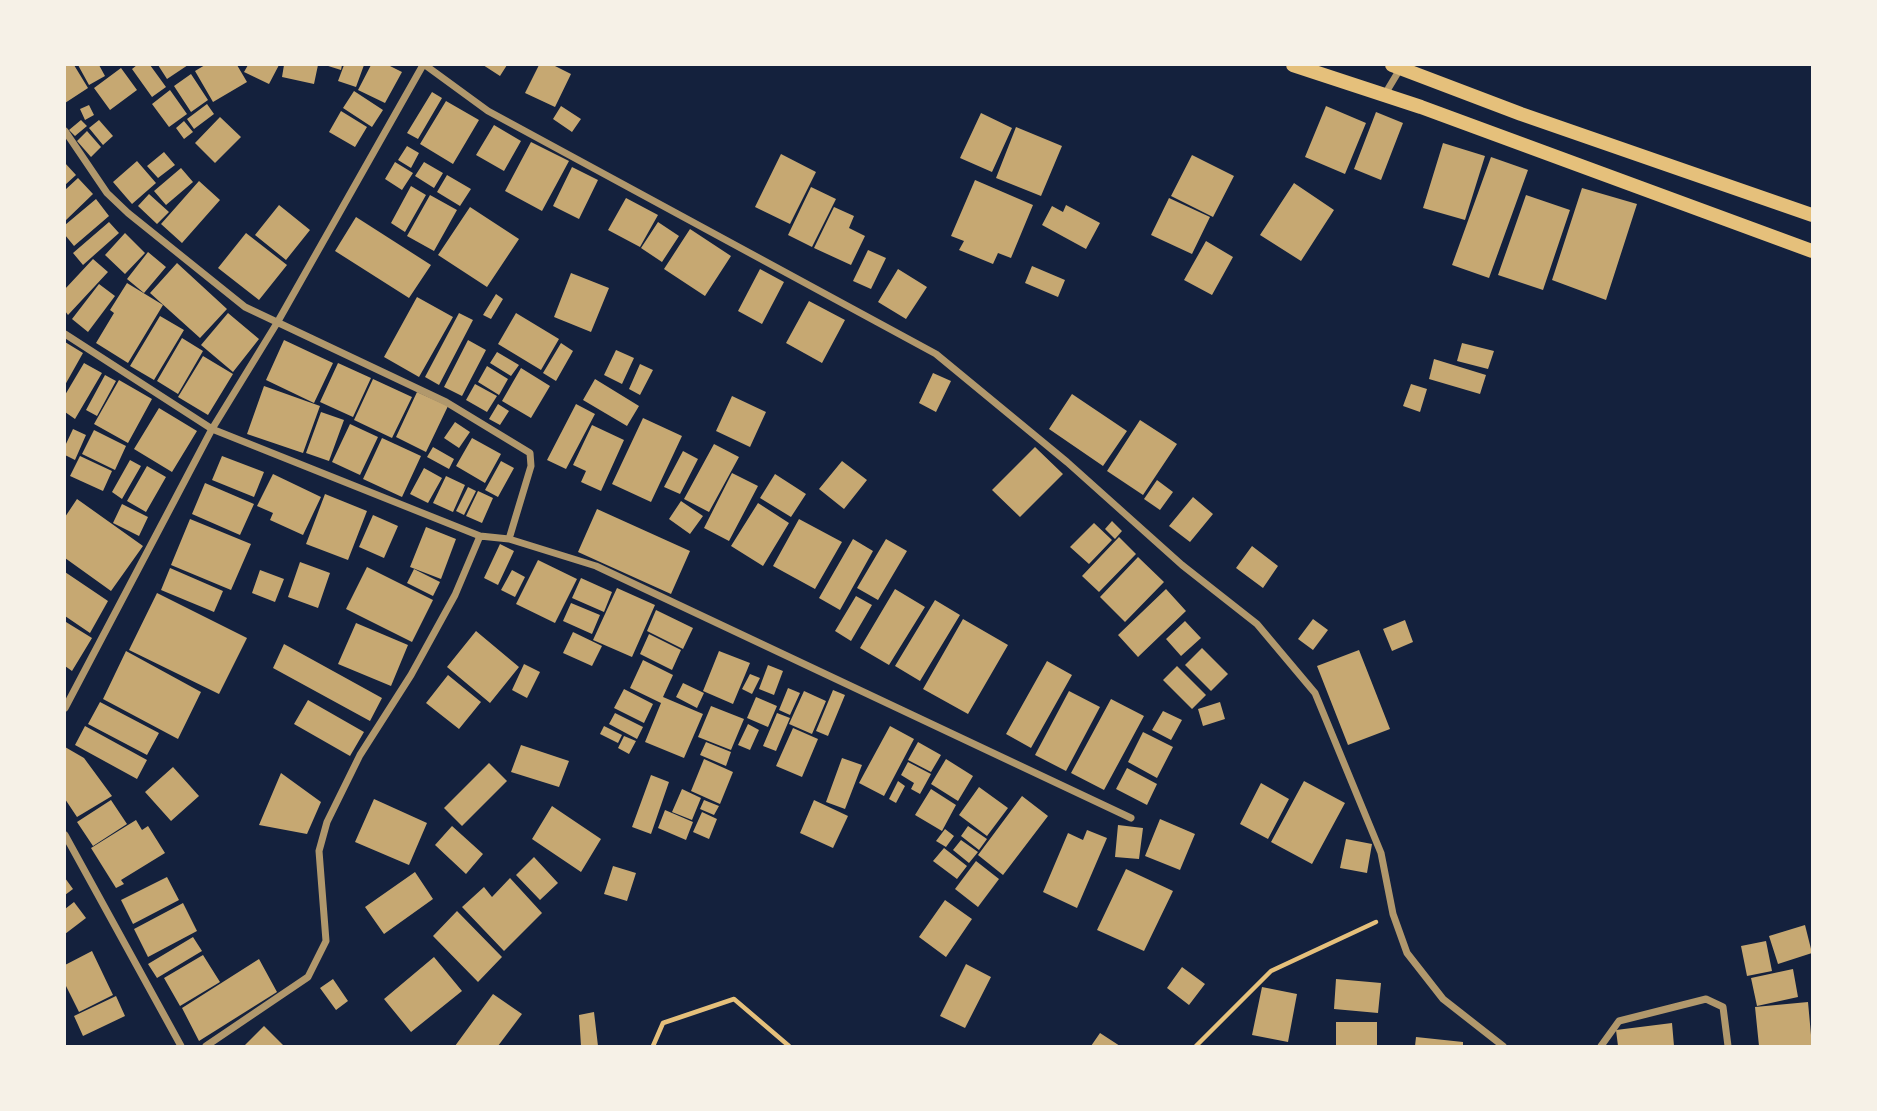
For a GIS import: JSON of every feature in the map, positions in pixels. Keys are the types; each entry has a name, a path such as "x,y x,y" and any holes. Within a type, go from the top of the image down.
{"main road":[{"path":"1293,65 1385,94 1812,251"},
{"path":"1398,66 1521,114 1812,215"}],"street":[{"path":"65,708 212,429 277,323 424,65 488,111 936,354 1067,461 1182,565 1257,624 1315,693 1381,853 1393,914 1407,953 1443,999 1503,1046"},
{"path":"1385,94 1398,66"},
{"path":"65,131 107,192 128,213 245,307 446,402 530,453 531,466 509,539"},
{"path":"65,334 212,429 480,536 509,539 596,566 1131,818"},
{"path":"206,1046 308,977 326,941 318,851 327,822 360,755 411,675 455,595 480,536"},
{"path":"65,835 181,1046"},
{"path":"1601,1046 1619,1021 1706,999 1723,1007 1728,1046"}],"path":[{"path":"1196,1046 1271,971 1393,914"},
{"path":"653,1046 663,1023 733,999 789,1046"}],"building":[{"path":"65,65 74,65 88,88 65,103"},
{"path":"78,65 99,65 105,76 89,85"},
{"path":"137,65 150,65 166,87 152,97 132,69"},
{"path":"158,65 188,65 167,79"},
{"path":"205,65 237,65 247,82 213,102 195,71"},
{"path":"248,65 279,65 269,84 244,72"},
{"path":"284,65 318,65 314,84 282,77"},
{"path":"325,65 342,65 341,70"},
{"path":"344,65 364,65 356,87 338,81"},
{"path":"371,65 388,65 402,72 385,103 358,90"},
{"path":"483,65 507,65 500,76"},
{"path":"539,65 553,65 571,74 555,107 525,93"},
{"path":"121,68 137,90 110,110 94,88"},
{"path":"191,74 208,100 191,112 174,86"},
{"path":"170,90 187,114 169,127 152,104"},
{"path":"354,91 383,110 372,127 343,108"},
{"path":"432,92 442,98 418,139 407,133"},
{"path":"446,101 479,120 453,164 420,144"},
{"path":"207,104 214,114 194,129 187,119"},
{"path":"89,105 94,115 85,120 80,109"},
{"path":"561,106 581,119 572,132 553,119"},
{"path":"1326,106 1366,123 1345,174 1305,157"},
{"path":"341,111 367,127 355,147 329,132"},
{"path":"1376,112 1403,123 1381,180 1354,169"},
{"path":"981,113 1012,128 992,172 960,158"},
{"path":"220,117 241,137 215,163 195,143"},
{"path":"81,120 87,126 75,136 69,130"},
{"path":"99,120 113,136 103,145 89,128"},
{"path":"184,121 193,132 184,139 176,128"},
{"path":"494,125 521,141 504,171 476,155"},
{"path":"1016,127 1062,146 1041,196 996,178"},
{"path":"87,131 101,147 91,157 77,141"},
{"path":"531,142 569,161 542,211 505,191"},
{"path":"1443,143 1485,156 1465,220 1423,208"},
{"path":"407,146 419,153 411,168 398,160"},
{"path":"164,152 175,165 158,178 147,166"},
{"path":"781,154 816,172 790,224 755,207"},
{"path":"1192,155 1234,176 1213,217 1171,196"},
{"path":"1491,157 1528,170 1489,278 1452,265"},
{"path":"137,161 156,183 132,204 113,182"},
{"path":"395,162 413,173 402,190 385,179"},
{"path":"424,162 443,173 434,188 415,176"},
{"path":"65,163 76,175 65,185"},
{"path":"572,167 598,180 579,219 553,206"},
{"path":"181,168 193,182 166,205 154,191"},
{"path":"447,175 471,189 460,206 437,192"},
{"path":"78,178 93,194 65,221 65,190"},
{"path":"975,180 1033,205 1011,258 998,253 993,264 959,250 964,241 951,236"},
{"path":"199,181 220,200 182,243 161,224"},
{"path":"1294,183 1334,210 1301,261 1260,235"},
{"path":"411,186 426,195 405,232 391,223"},
{"path":"811,187 836,199 812,247 788,235"},
{"path":"1582,188 1637,204 1606,300 1552,280"},
{"path":"149,194 169,212 157,224 138,206"},
{"path":"430,195 457,210 434,251 407,236"},
{"path":"1526,195 1570,210 1543,290 1498,275"},
{"path":"626,198 658,215 640,247 608,230"},
{"path":"1169,198 1210,217 1192,254 1151,235"},
{"path":"96,199 109,216 74,246 65,235 65,225"},
{"path":"279,205 310,230 286,260 255,235"},
{"path":"1066,205 1100,223 1086,249 1042,225 1052,206 1063,212"},
{"path":"470,207 519,239 487,287 438,255"},
{"path":"834,207 854,216 849,228 865,236 851,265 814,248"},
{"path":"356,217 431,265 409,298 335,251"},
{"path":"109,222 119,233 83,265 73,253"},
{"path":"658,222 679,236 662,262 641,248"},
{"path":"690,229 731,256 705,296 664,269"},
{"path":"125,233 145,253 125,274 105,255"},
{"path":"246,233 287,265 259,300 218,268"},
{"path":"1206,241 1233,257 1212,295 1184,280"},
{"path":"868,250 886,258 871,289 853,281"},
{"path":"148,252 166,267 144,293 127,279"},
{"path":"93,259 108,272 68,315 65,311 65,289"},
{"path":"177,263 227,309 200,338 150,293"},
{"path":"1032,266 1065,280 1058,297 1025,283"},
{"path":"760,269 784,282 762,324 738,311"},
{"path":"898,269 927,287 906,319 878,302"},
{"path":"571,273 609,288 591,332 554,317"},
{"path":"127,283 163,305 128,363 96,343 114,313 110,310"},
{"path":"99,284 115,296 88,332 72,319"},
{"path":"496,294 503,299 491,319 483,315"},
{"path":"417,297 453,317 419,377 384,357"},
{"path":"809,301 845,320 822,363 786,343"},
{"path":"228,313 259,339 233,372 201,345"},
{"path":"459,313 473,320 439,385 425,377"},
{"path":"516,313 559,339 541,370 498,344"},
{"path":"160,316 184,330 154,380 130,366"},
{"path":"182,338 203,351 178,394 157,381"},
{"path":"284,340 333,363 314,403 266,380"},
{"path":"468,340 486,350 462,396 444,387"},
{"path":"65,342 83,353 65,385"},
{"path":"561,343 573,351 556,381 543,373"},
{"path":"1462,343 1494,351 1488,369 1457,361"},
{"path":"616,350 634,358 622,384 604,375"},
{"path":"497,352 519,365 511,376 490,363"},
{"path":"203,356 233,374 208,415 178,397"},
{"path":"1434,359 1486,375 1480,394 1429,379"},
{"path":"84,363 102,373 75,419 65,412 65,395"},
{"path":"338,363 371,378 353,417 320,402"},
{"path":"640,364 653,370 640,395 629,389"},
{"path":"487,366 508,379 499,395 478,382"},
{"path":"521,368 550,386 531,418 502,401"},
{"path":"933,373 951,381 936,412 919,403"},
{"path":"105,375 116,381 97,416 86,410"},
{"path":"373,379 412,397 392,438 354,420"},
{"path":"595,379 639,406 627,426 583,400"},
{"path":"119,380 152,399 128,443 94,424"},
{"path":"475,384 497,396 487,412 466,400"},
{"path":"1411,384 1427,389 1420,412 1403,406"},
{"path":"264,386 320,406 303,453 247,434"},
{"path":"417,392 448,406 426,452 396,437"},
{"path":"1072,394 1127,431 1103,466 1049,429"},
{"path":"732,396 766,412 750,447 716,431"},
{"path":"498,404 509,411 500,425 489,419"},
{"path":"576,404 595,414 566,469 547,460"},
{"path":"159,408 197,431 172,472 134,449"},
{"path":"321,412 344,420 329,461 306,453"},
{"path":"643,418 682,436 651,502 612,484"},
{"path":"1140,420 1177,444 1143,495 1107,471"},
{"path":"455,422 470,432 459,448 444,438"},
{"path":"350,424 378,437 360,475 332,462"},
{"path":"592,425 624,440 601,491 581,482 586,471 573,465"},
{"path":"73,429 86,435 75,460 65,455 65,446"},
{"path":"94,430 126,446 115,470 82,454"},
{"path":"382,438 421,456 402,497 363,479"},
{"path":"472,438 501,454 485,483 456,466"},
{"path":"714,444 739,457 709,512 684,499"},
{"path":"433,447 454,459 449,469 427,457"},
{"path":"1035,447 1063,474 1020,517 992,490"},
{"path":"683,451 698,459 680,494 664,487"},
{"path":"80,456 112,471 103,491 70,476"},
{"path":"222,456 264,472 254,497 212,480"},
{"path":"130,460 141,466 122,499 112,492"},
{"path":"501,461 514,468 498,497 485,490"},
{"path":"842,461 867,480 844,509 819,489"},
{"path":"147,466 166,477 146,512 127,501"},
{"path":"424,468 442,478 428,503 410,494"},
{"path":"732,473 758,486 729,541 704,528"},
{"path":"273,474 321,497 303,535 270,520 273,513 257,506"},
{"path":"775,474 806,494 791,517 760,498"},
{"path":"446,476 465,485 453,512 433,503"},
{"path":"1157,480 1173,492 1160,510 1144,499"},
{"path":"205,483 254,504 240,535 192,514"},
{"path":"468,487 476,491 464,515 456,511"},
{"path":"478,491 493,498 482,523 466,516"},
{"path":"325,494 367,511 348,560 306,544"},
{"path":"1193,497 1213,514 1190,542 1169,526"},
{"path":"77,499 143,546 111,591 65,558 65,517"},
{"path":"681,501 703,516 690,534 669,519"},
{"path":"758,503 789,523 763,566 731,546"},
{"path":"122,504 148,517 139,536 113,523"},
{"path":"597,509 690,551 671,594 578,552"},
{"path":"373,515 398,526 384,558 359,547"},
{"path":"190,519 251,544 231,590 171,565"},
{"path":"799,519 842,542 815,589 773,566"},
{"path":"1112,521 1122,531 1115,539 1105,529"},
{"path":"1094,523 1112,540 1089,564 1070,547"},
{"path":"426,527 456,539 441,579 410,567"},
{"path":"1119,537 1136,554 1099,592 1082,576"},
{"path":"853,539 873,551 840,610 819,598"},
{"path":"886,539 907,551 878,600 857,588"},
{"path":"500,544 514,551 498,585 484,578"},
{"path":"1252,546 1278,566 1263,588 1236,568"},
{"path":"1138,557 1164,582 1125,622 1100,597"},
{"path":"538,560 577,579 555,623 516,604"},
{"path":"300,562 330,573 318,608 288,597"},
{"path":"367,567 433,600 412,642 346,609"},
{"path":"170,568 223,591 214,612 161,590"},
{"path":"414,569 440,582 433,596 407,583"},
{"path":"260,570 284,579 275,602 252,593"},
{"path":"512,570 525,577 515,597 501,590"},
{"path":"65,572 108,601 90,633 65,616"},
{"path":"581,578 612,592 604,612 572,598"},
{"path":"617,588 655,605 632,657 593,640"},
{"path":"895,589 925,607 889,665 860,648"},
{"path":"1166,589 1186,611 1138,657 1118,635"},
{"path":"157,593 247,638 219,694 129,650"},
{"path":"856,596 872,605 851,641 835,631"},
{"path":"935,600 960,615 920,681 895,666"},
{"path":"571,603 600,615 592,634 563,621"},
{"path":"656,610 693,628 683,649 647,631"},
{"path":"963,619 1008,645 968,714 923,689"},
{"path":"1313,619 1328,630 1313,650 1298,639"},
{"path":"1405,620 1413,642 1392,651 1383,629"},
{"path":"1185,621 1201,638 1181,656 1166,639"},
{"path":"66,622 92,638 72,671 65,666"},
{"path":"356,623 408,645 391,686 338,664"},
{"path":"476,631 519,667 490,703 447,667"},
{"path":"573,632 602,646 592,666 563,653"},
{"path":"649,634 681,650 672,670 640,654"},
{"path":"284,644 382,698 370,721 273,668"},
{"path":"1202,648 1228,674 1211,691 1185,665"},
{"path":"1359,650 1390,729 1348,745 1317,666"},
{"path":"126,651 201,692 178,739 103,699"},
{"path":"719,651 750,663 733,704 703,691"},
{"path":"643,660 673,675 663,697 703,714 684,758 645,742 661,703 630,688"},
{"path":"1047,661 1072,675 1031,748 1006,734"},
{"path":"524,664 540,672 527,698 512,690"},
{"path":"768,665 783,671 774,695 759,689"},
{"path":"1177,666 1206,695 1192,709 1163,680"},
{"path":"750,674 760,678 752,694 742,689"},
{"path":"448,675 481,702 459,729 426,703"},
{"path":"683,683 704,693 697,708 676,697"},
{"path":"788,688 800,693 790,715 779,710"},
{"path":"624,689 653,704 644,723 614,708"},
{"path":"833,690 845,695 828,736 816,731"},
{"path":"804,691 826,701 812,734 789,724"},
{"path":"1069,691 1100,707 1066,771 1035,755"},
{"path":"756,697 777,706 768,727 747,718"},
{"path":"1111,699 1144,716 1104,790 1071,773"},
{"path":"308,700 364,732 350,756 294,724"},
{"path":"100,702 159,733 147,755 88,724"},
{"path":"1220,702 1225,719 1203,726 1198,709"},
{"path":"711,706 744,719 731,750 698,737"},
{"path":"1163,711 1182,720 1171,740 1152,730"},
{"path":"615,713 643,727 637,739 609,724"},
{"path":"777,713 790,718 776,751 763,746"},
{"path":"748,724 759,730 750,750 738,745"},
{"path":"85,726 147,760 137,779 75,745"},
{"path":"604,726 622,735 618,743 600,734"},
{"path":"890,726 914,739 884,796 859,783"},
{"path":"793,728 818,739 802,777 776,766"},
{"path":"1143,732 1173,747 1157,778 1128,762"},
{"path":"624,736 636,741 629,754 618,748"},
{"path":"706,742 731,752 726,766 700,755"},
{"path":"918,742 941,755 931,772 908,760"},
{"path":"521,745 569,761 559,787 511,772"},
{"path":"65,747 84,758 112,796 77,817 65,799"},
{"path":"842,758 862,765 845,809 826,802"},
{"path":"704,759 733,772 720,804 691,791"},
{"path":"946,759 973,776 958,801 931,784"},
{"path":"908,762 931,774 920,794 911,789 914,783 901,775"},
{"path":"489,763 507,781 462,826 444,808"},
{"path":"173,767 199,796 171,821 145,792"},
{"path":"1127,768 1157,784 1147,805 1116,789"},
{"path":"281,773 321,802 307,834 259,825"},
{"path":"651,775 669,782 651,834 632,827"},
{"path":"898,781 905,786 896,803 889,799"},
{"path":"1304,781 1345,803 1312,864 1271,842"},
{"path":"1261,783 1289,799 1268,839 1240,824"},
{"path":"979,787 1008,808 987,836 959,815"},
{"path":"682,789 701,798 692,820 672,812"},
{"path":"931,789 956,805 942,831 915,815"},
{"path":"1022,796 1048,816 1003,875 978,855"},
{"path":"374,799 427,823 409,865 355,842"},
{"path":"111,800 127,824 93,846 77,822"},
{"path":"704,800 719,806 714,815 700,809"},
{"path":"814,800 848,816 833,848 800,833"},
{"path":"552,806 601,839 581,872 532,839"},
{"path":"665,810 693,822 686,840 658,828"},
{"path":"702,812 717,819 709,839 693,832"},
{"path":"1160,819 1195,834 1180,870 1145,856"},
{"path":"136,820 142,830 148,826 165,853 121,880 124,884 116,888 91,848"},
{"path":"1118,825 1143,828 1139,859 1115,857"},
{"path":"452,826 483,854 466,874 435,845"},
{"path":"968,826 987,839 979,850 961,836"},
{"path":"945,829 954,836 946,847 936,841"},
{"path":"1087,830 1107,838 1077,908 1043,892 1068,833 1083,840"},
{"path":"1346,839 1372,844 1367,873 1340,868"},
{"path":"961,840 978,852 969,863 953,850"},
{"path":"944,848 967,866 957,879 933,861"},
{"path":"534,857 558,883 540,900 516,875"},
{"path":"976,861 999,879 978,907 955,889"},
{"path":"613,866 636,873 627,901 604,894"},
{"path":"1126,869 1173,891 1144,951 1097,930"},
{"path":"415,872 433,899 384,934 365,907"},
{"path":"167,877 179,900 133,924 121,900"},
{"path":"65,878 73,889 65,895"},
{"path":"510,878 542,913 504,951 462,907 484,887 492,897"},
{"path":"945,900 972,919 946,957 919,937"},
{"path":"74,902 86,918 65,934 65,909"},
{"path":"183,903 197,931 148,957 134,929"},
{"path":"457,911 502,957 478,982 433,936"},
{"path":"1805,925 1812,953 1778,964 1769,936"},
{"path":"193,937 202,951 157,978 148,964"},
{"path":"1766,941 1772,971 1747,976 1741,946"},
{"path":"92,951 113,995 79,1012 65,984 65,965"},
{"path":"203,955 220,982 180,1006 164,978"},
{"path":"434,957 462,991 411,1032 384,999"},
{"path":"259,959 277,992 199,1041 182,1008"},
{"path":"966,964 991,977 965,1028 940,1016"},
{"path":"1182,967 1205,984 1189,1005 1167,988"},
{"path":"1793,969 1798,997 1757,1006 1751,978"},
{"path":"333,979 348,1001 336,1010 320,988"},
{"path":"1336,979 1381,983 1378,1013 1334,1009"},
{"path":"1262,987 1297,994 1288,1042 1252,1035"},
{"path":"493,994 522,1014 498,1046 455,1046"},
{"path":"116,996 125,1016 83,1036 74,1016"},
{"path":"1808,1002 1812,1046 1759,1046 1755,1007"},
{"path":"594,1012 598,1046 581,1046 579,1015"},
{"path":"1336,1022 1377,1022 1377,1046 1336,1046"},
{"path":"1672,1023 1674,1046 1618,1046 1616,1030"},
{"path":"264,1026 284,1046 244,1046"},
{"path":"1100,1033 1120,1046 1091,1046"},
{"path":"1416,1037 1463,1042 1463,1046 1415,1046"}]}
